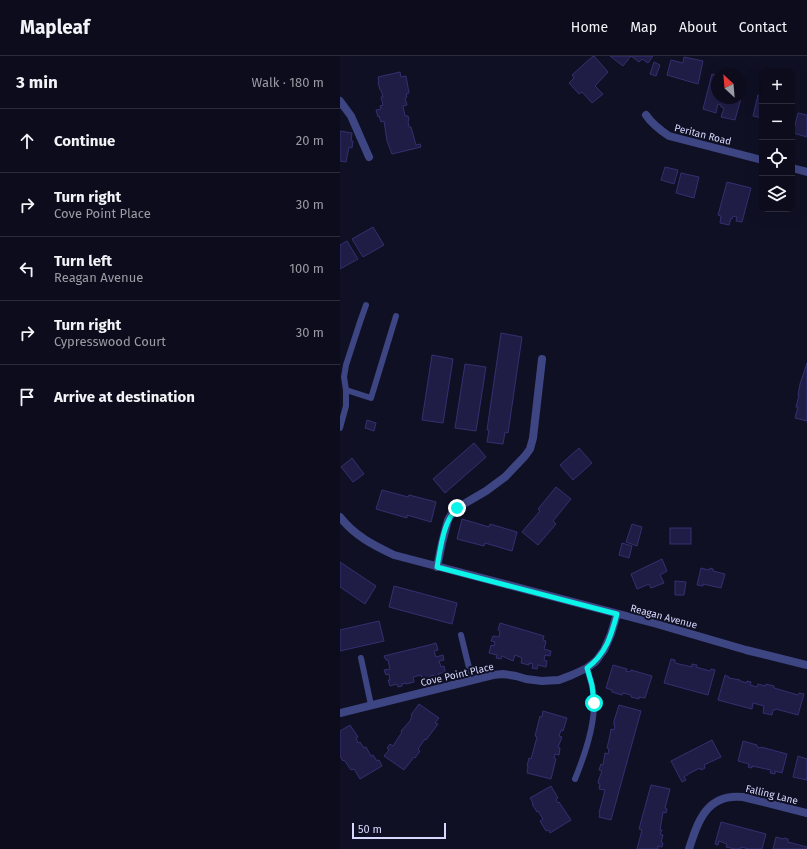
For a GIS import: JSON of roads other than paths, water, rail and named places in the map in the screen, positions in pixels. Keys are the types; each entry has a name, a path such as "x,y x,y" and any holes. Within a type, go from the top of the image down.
{"street":[{"path":"340,101 351,116 369,157"},
{"name":"Peritan Road","path":"646,115 660,130 669,136 759,159"},
{"path":"795,169 807,172"},
{"path":"437,567 446,525 452,513 457,508 486,491 505,477 530,449 533,438 542,359"},
{"name":"Reagan Avenue","path":"341,521 373,546 394,555 746,650 807,665"},
{"name":"Cove Point Place","path":"340,712 493,675 503,674 542,681 559,680 587,668 596,661 604,650 617,614"},
{"name":"Falling Lane","path":"689,849 700,818 706,809 716,801 726,797 743,797 807,813"}],"lane":[{"path":"340,428 346,406 344,377 346,365 366,305"},
{"path":"346,390 371,398 396,316"},
{"path":"461,635 472,680"},
{"path":"362,658 370,705"},
{"path":"575,779 588,743 593,717 594,703 592,685 587,668"}]}
